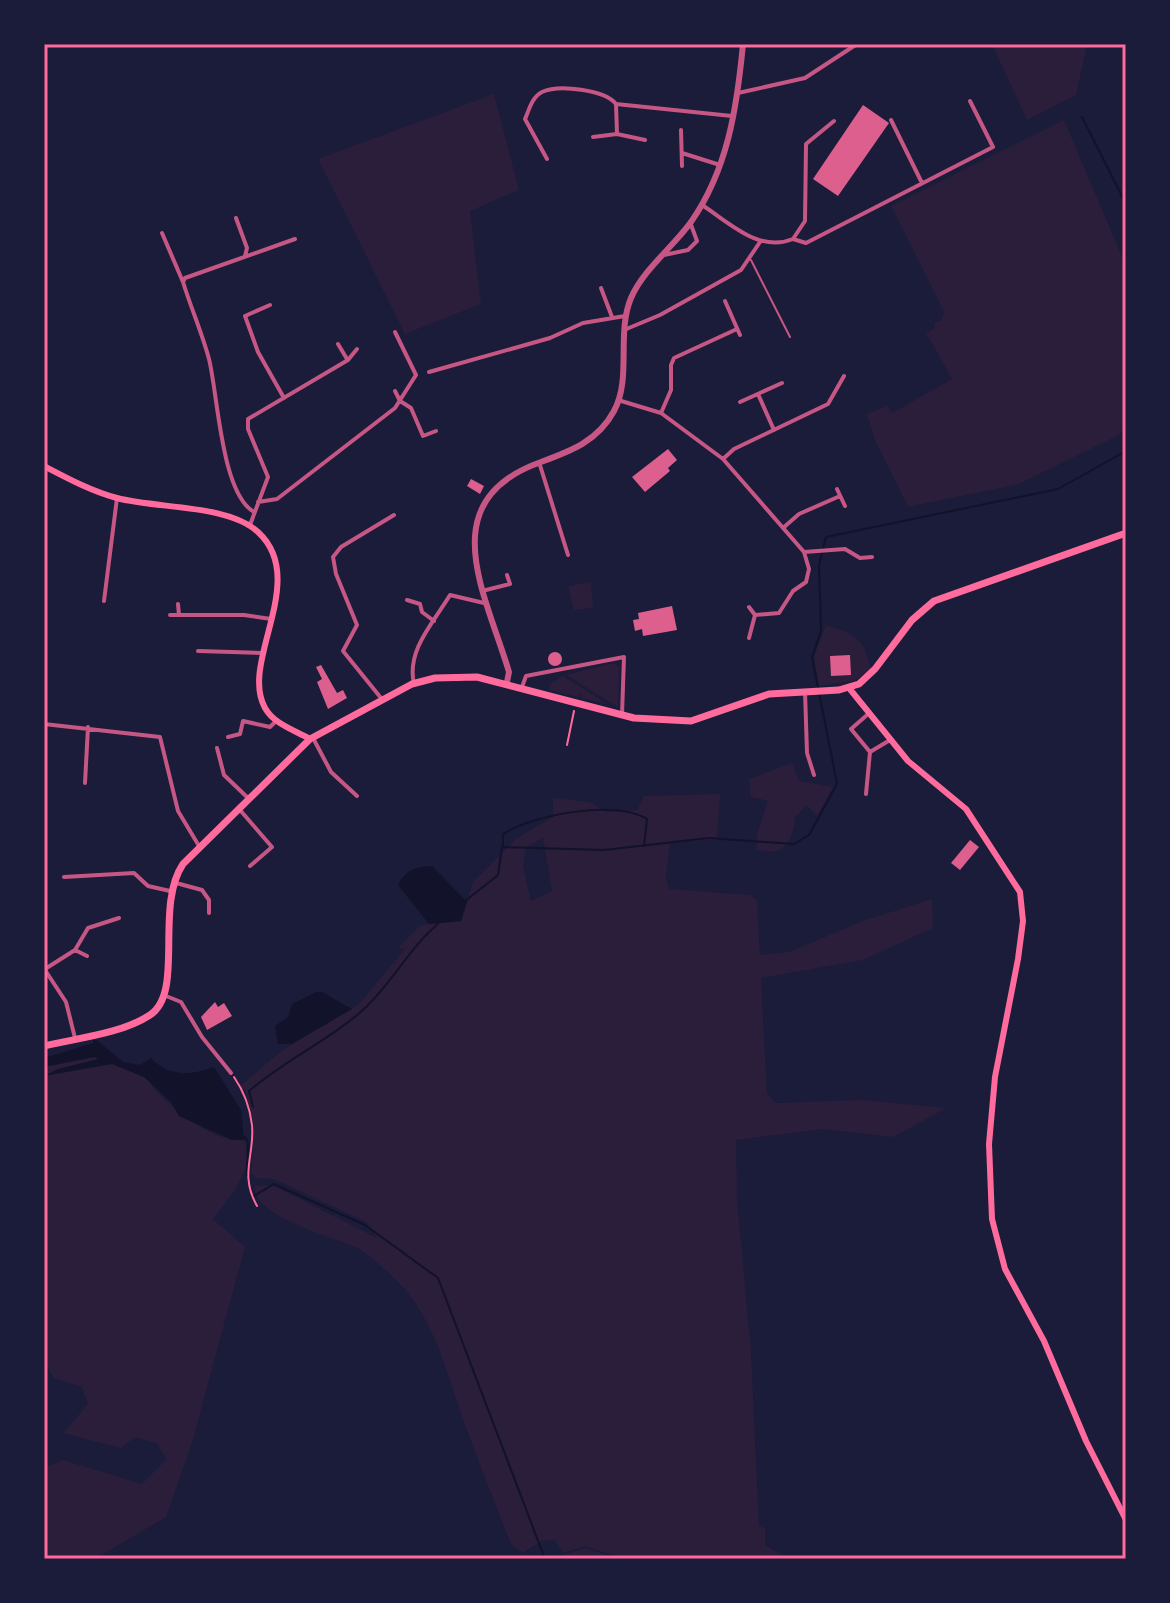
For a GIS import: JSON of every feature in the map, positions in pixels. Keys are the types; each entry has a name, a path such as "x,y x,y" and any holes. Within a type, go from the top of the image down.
{"main road":[{"path":"44,466 117,498 219,515 250,525 266,541 275,559 277,581 259,689 264,707 277,721 311,738"},
{"path":"44,1046 140,1020 157,1009 166,996 172,882 199,846 240,810 311,738 381,698 414,684 446,677 507,682 622,715 661,722 691,721 769,694 849,688 867,678 912,620 934,601 1126,533"},
{"path":"849,688 867,715 908,761 966,809 1020,892 1023,921 1020,946 995,1077 989,1144 992,1219 1005,1269 1044,1341 1086,1441 1126,1520"}],"street":[{"path":"507,682 508,669 480,591 474,554 477,526 484,503 503,480 539,462 572,451 593,438 618,400 625,316 633,294 702,205 720,165 735,116 743,44"},
{"path":"738,93 805,78 857,44"},
{"path":"547,159 525,119 541,92 589,91 607,95 616,104 735,116"},
{"path":"793,239 806,243 993,147 970,101"},
{"path":"616,104 617,134"},
{"path":"891,120 923,183"},
{"path":"702,205 760,242 781,244 793,239 805,221 806,144 834,121"},
{"path":"681,130 682,166"},
{"path":"593,137 617,134 645,140"},
{"path":"682,153 720,165"},
{"path":"236,218 247,248 243,257"},
{"path":"664,255 688,250 697,241 690,222"},
{"path":"162,233 183,282 208,356 213,395 235,484 243,506 254,512"},
{"path":"183,282 185,278 295,239"},
{"path":"623,330 660,315 741,270 760,242"},
{"path":"601,288 612,317"},
{"path":"725,301 740,335"},
{"path":"270,305 245,316 258,352 284,398"},
{"path":"429,372 550,338 583,323 625,316"},
{"path":"661,413 671,390 674,358 737,329"},
{"path":"258,502 277,499 395,408 416,375 395,332"},
{"path":"338,344 348,360"},
{"path":"250,525 268,477 247,424 253,416 348,360 357,349"},
{"path":"723,459 734,449 828,404 844,376"},
{"path":"740,402 782,383"},
{"path":"395,391 400,401 411,408 423,436 436,431"},
{"path":"758,394 774,430"},
{"path":"618,400 661,413 723,459 804,552 809,569 806,582 793,591 779,613 755,615"},
{"path":"539,462 568,555"},
{"path":"837,489 845,506"},
{"path":"783,528 799,514 840,496"},
{"path":"104,601 117,498"},
{"path":"381,698 343,651 357,625 336,574 333,557 341,547 394,515"},
{"path":"804,552 845,549 860,558 872,557"},
{"path":"480,591 510,584 507,575"},
{"path":"414,684 412,665 424,633 450,595 484,603"},
{"path":"407,600 420,604 422,612 434,621"},
{"path":"178,604 179,615"},
{"path":"749,607 755,615"},
{"path":"170,615 244,615 272,619"},
{"path":"749,638 755,615"},
{"path":"198,651 265,653"},
{"path":"522,687 526,676 624,657 622,715"},
{"path":"805,692 807,753 814,775"},
{"path":"867,715 851,729 870,752"},
{"path":"228,737 240,734 243,721 270,727 277,721"},
{"path":"44,724 160,737 178,811 199,846"},
{"path":"85,783 88,727"},
{"path":"311,738 331,772 357,796"},
{"path":"870,752 890,740"},
{"path":"217,748 224,775 250,800"},
{"path":"866,794 870,752"},
{"path":"240,810 272,847 250,866"},
{"path":"64,877 134,873 148,886 170,891"},
{"path":"172,882 202,890 209,900 209,913"},
{"path":"76,1038 66,1002 44,968 75,950 88,928 119,918"},
{"path":"75,950 87,956"},
{"path":"166,996 181,1002 202,1037 231,1073"}],"lane":[{"path":"751,259 790,337"}],"path":[{"path":"567,745 574,712"},
{"path":"231,1073 243,1090 252,1126 247,1163 250,1192 257,1206"}],"shaded area":[{"path":"992,44 1087,44 1076,95 1027,120"},
{"path":"494,94 519,190 470,211 481,304 405,334 318,159"},
{"path":"1064,120 1126,266 1126,427 1117,436 1019,484 908,507 875,440 867,414 888,406 892,413 952,379 926,333 935,328 934,323 941,320 944,312 891,206"},
{"path":"591,582 593,608 574,610 568,586"},
{"path":"826,625 857,639 865,650 871,669 853,681 819,686 814,657"},
{"path":"614,663 619,667 618,707 566,675"},
{"path":"563,676 609,705 582,698 580,693 578,697 549,690 550,683"},
{"path":"792,763 799,781 833,787 817,816 807,805 795,817 792,833 785,845 774,851 757,849 757,834 768,801 751,797 749,779"},
{"path":"720,794 717,840 670,841 666,878 669,889 751,895 757,900 760,955 789,952 863,921 932,899 933,928 863,960 761,978 767,1093 776,1103 863,1100 947,1108 893,1137 823,1129 736,1140 737,1198 751,1352 759,1526 765,1528 765,1545 789,1559 624,1559 585,1546 563,1553 555,1540 541,1541 523,1553 511,1544 436,1342 417,1306 390,1274 366,1253 278,1215 256,1196 255,1185 274,1186 377,1238 366,1222 274,1179 256,1178 251,1173 254,1124 245,1091 239,1087 284,1049 359,1004 405,949 398,948 421,925 461,921 473,882 517,838 553,817 553,798 589,802 607,812 637,810 644,796","holes":["543,838 552,891 531,901 523,866 526,847"]},
{"path":"432,866 467,902 461,921 429,924 398,885 412,870"},
{"path":"322,992 352,1009 292,1044 278,1044 275,1026 288,1017 292,1004"},
{"path":"93,1037 123,1062 140,1065 157,1091 183,1115 214,1133 244,1140 247,1151 244,1172 234,1192 213,1219 245,1247 192,1443 166,1517 95,1559 44,1559 44,1468 63,1460 142,1484 167,1459 156,1443 135,1437 121,1448 63,1433 88,1404 82,1387 54,1378 44,1361 44,1310 48,1309 44,1305 44,1058 93,1043"},
{"path":"93,1037 123,1062 140,1065 151,1058 165,1069 181,1073 214,1067 241,1110 244,1140 232,1140 179,1116 171,1102 144,1077 112,1064 44,1076 58,1069 98,1059 95,1057 44,1067 44,1058 93,1043"},
{"path":"585,1548 620,1559 549,1559"}],"building":[{"path":"863,105 889,123 838,196 813,179"},
{"path":"668,449 677,460 668,468 670,471 645,492 632,477"},
{"path":"471,479 484,486 480,494 467,486"},
{"path":"672,606 677,630 643,636 642,629 635,631 633,620 639,619 638,613"},
{"path":"555,652 562,659 555,666 548,659"},
{"path":"850,655 851,675 831,676 830,656"},
{"path":"321,665 337,693 343,690 347,698 328,709 317,682 322,679 316,667"},
{"path":"970,840 979,847 960,870 951,863"},
{"path":"215,1002 218,1007 224,1003 232,1016 207,1030 201,1017"}],"waterway":[{"path":"1082,117 1126,204"},
{"path":"464,902 498,875 502,847 604,850 709,838 794,844 809,835 837,784 812,657 821,631 819,565 826,537 1058,489 1126,451"},
{"path":"503,846 503,834 517,827 554,815 595,810 633,813 647,819 644,846"},
{"path":"253,1107 249,1091 365,1008 438,924"},
{"path":"245,1137 248,1142 247,1175"},
{"path":"254,1196 274,1184 365,1225 438,1278 545,1559"}]}
